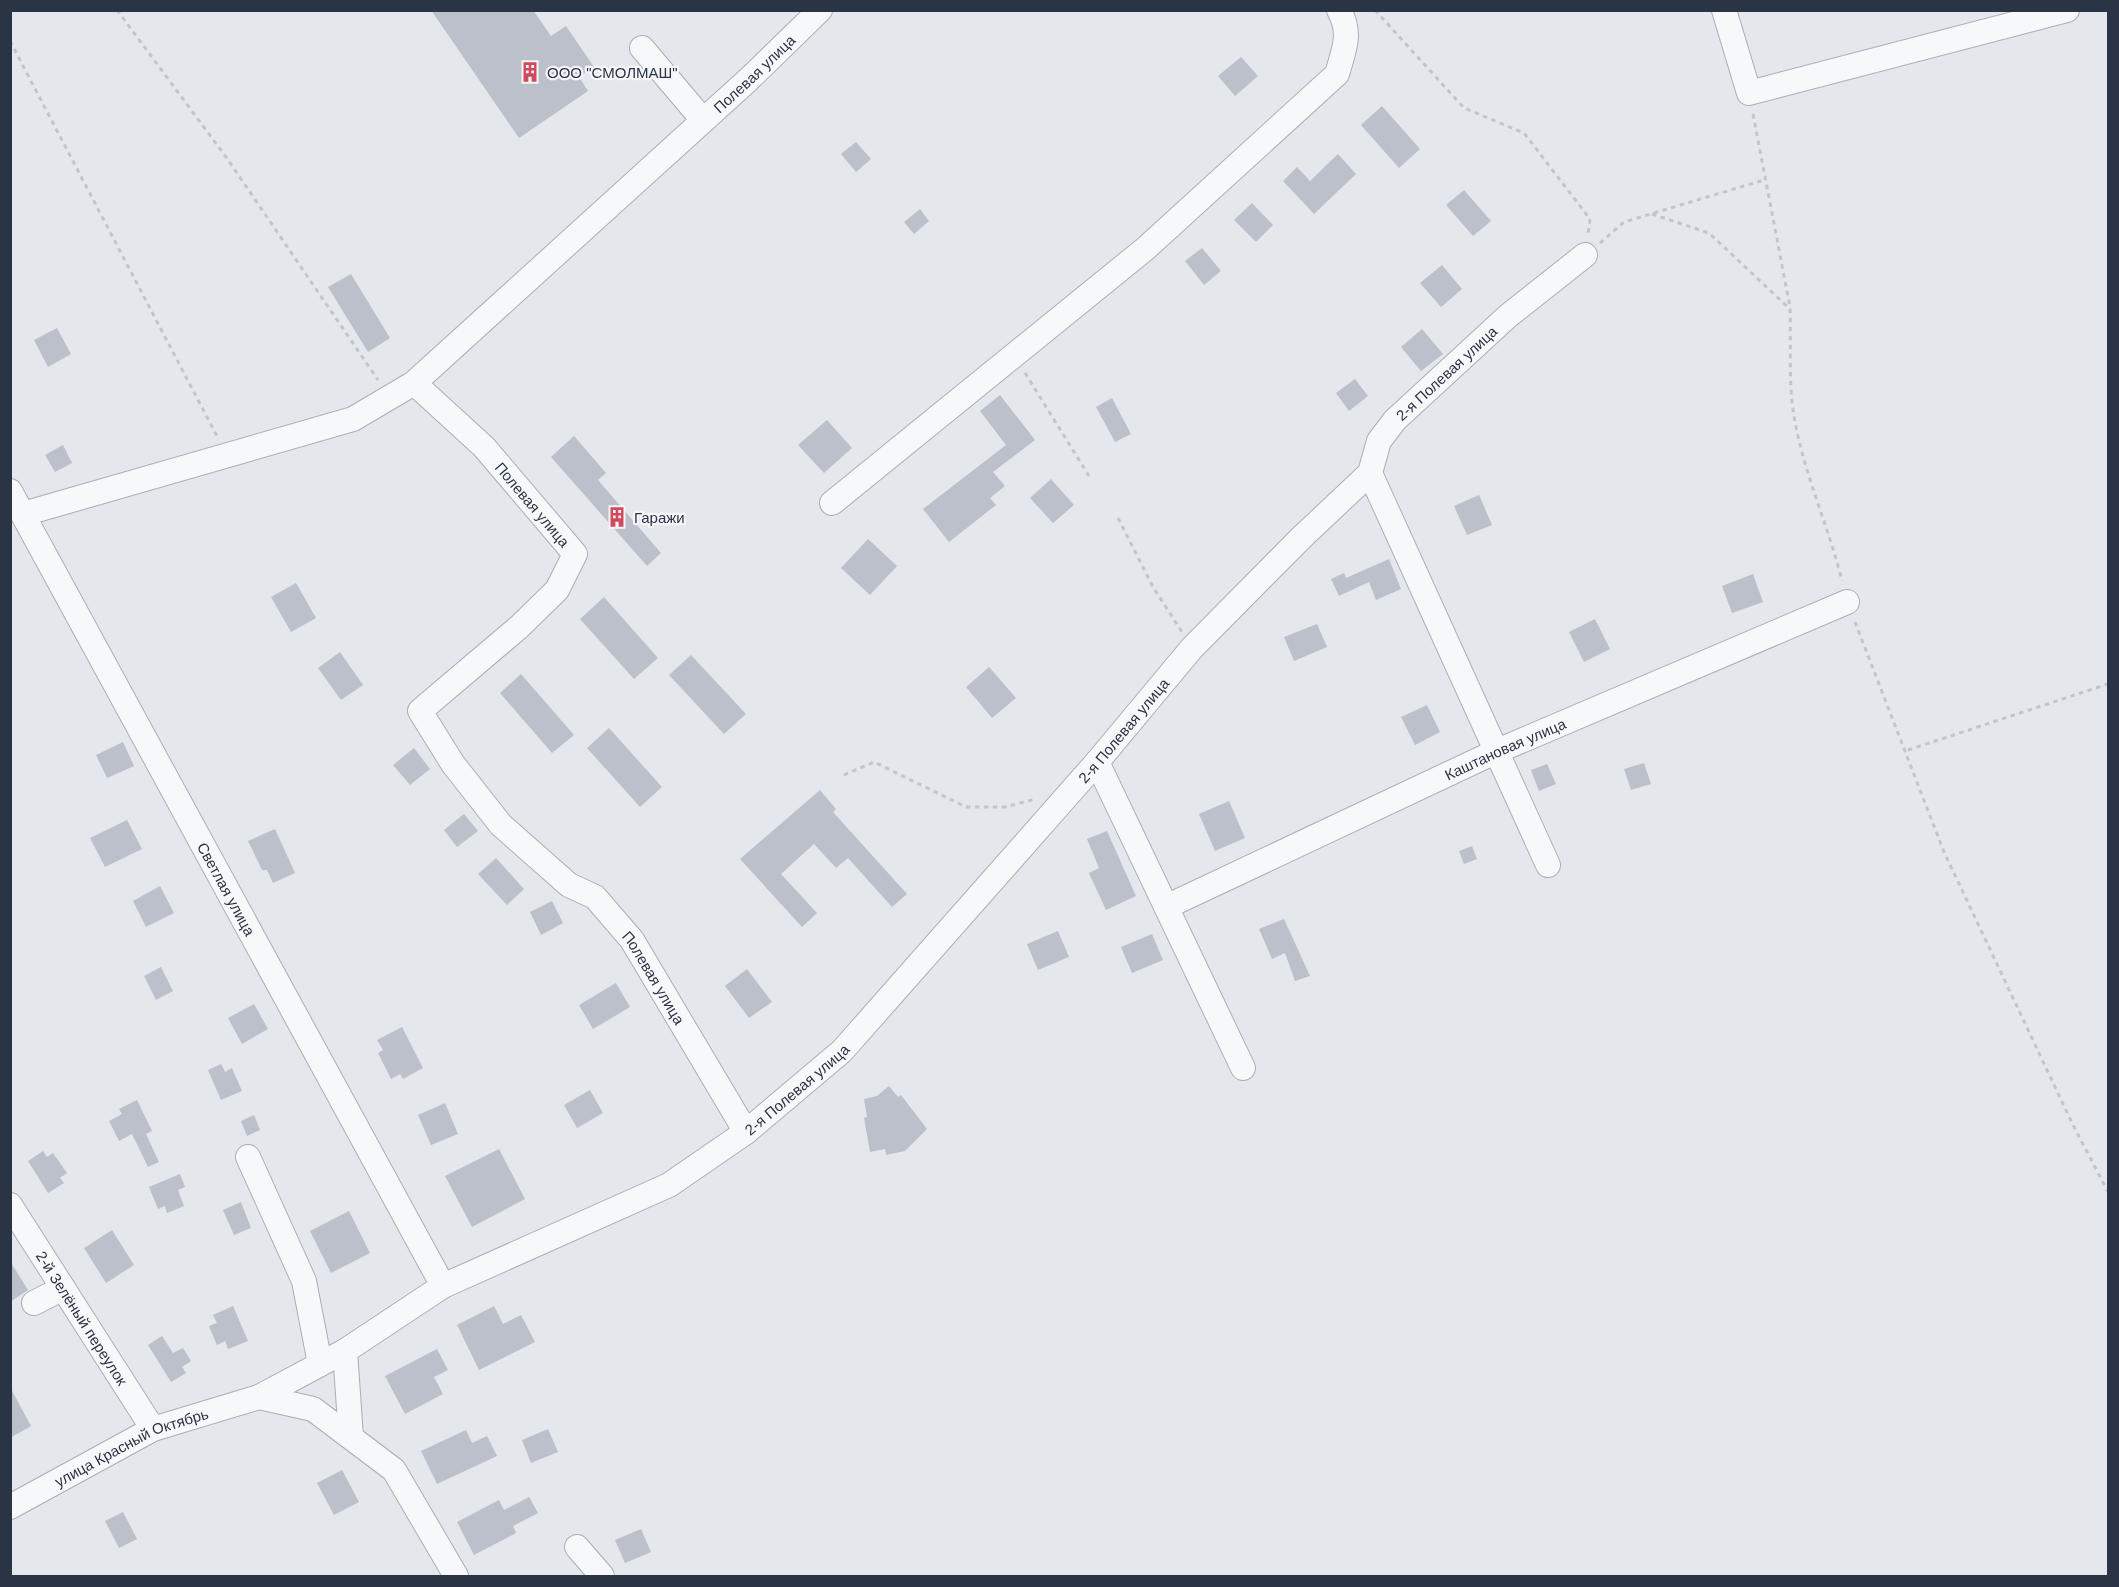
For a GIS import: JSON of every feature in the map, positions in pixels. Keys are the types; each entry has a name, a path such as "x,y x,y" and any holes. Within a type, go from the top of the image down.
{"street":[{"name":"Полевая улица","path":"746,1132 632,939 595,897 570,885 501,825 453,764 420,711 519,627 557,590 575,554 484,447 414,383 703,120 820,10"},
{"path":"832,503 1145,249 1337,74 1348,26 1339,10"},
{"path":"1724,10 1749,93 2067,10"},
{"path":"642,48 703,120"},
{"name":"2-я Полевая улица","path":"320,1364 345,1351 443,1286 669,1185 746,1132 842,1051 1097,762 1192,648 1301,538 1370,474 1378,441 1395,420 1508,316 1585,255"},
{"path":"23,514 353,419 391,399 414,383"},
{"path":"1370,474 1548,865"},
{"name":"Светлая улица","path":"10,491 443,1286"},
{"name":"Каштановая улица","path":"1168,906 1495,752 1847,602"},
{"path":"1097,762 1244,1068"},
{"path":"248,1157 304,1281 320,1364"},
{"name":"2-й Зелёный переулок","path":"10,1206 153,1429"},
{"path":"34,1303 63,1288"},
{"path":"345,1351 351,1437"},
{"name":"улица Красный Октябрь","path":"10,1507 153,1429 259,1397 320,1364"},
{"path":"259,1397 313,1409 394,1470 456,1576"},
{"path":"577,1547 602,1576"}],"path":[{"path":"117,10 226,157 391,399"},
{"path":"1375,10 1464,108 1524,133 1590,219 1585,255"},
{"path":"10,41 227,456"},
{"path":"1749,93 1790,309 1792,402 1811,483 1833,543 1847,602 1907,751 1944,852 2073,1125 2109,1192"},
{"path":"1585,255 1624,222 1764,180"},
{"path":"1652,214 1708,233 1790,309"},
{"path":"1015,356 1089,476"},
{"path":"1118,518 1154,587 1192,648"},
{"path":"1907,751 2109,684"},
{"path":"844,775 874,762 966,807 1005,807 1045,797"}],"building":[{"name":"ООО \"СМОЛМАШ\"","path":"431,10 533,10 551,36 566,26 594,67 579,77 588,91 519,138"},
{"path":"1241,57 1258,76 1235,96 1218,76"},
{"path":"1382,106 1420,149 1399,168 1361,125"},
{"path":"856,142 871,159 856,172 841,154"},
{"path":"1338,154 1356,174 1314,214 1283,181 1297,167 1310,181"},
{"path":"1464,190 1491,221 1473,236 1446,205"},
{"path":"1252,203 1273,225 1256,242 1234,220"},
{"path":"920,209 929,221 914,234 904,222"},
{"path":"1202,248 1221,271 1204,285 1185,261"},
{"path":"1442,265 1462,289 1441,307 1420,283"},
{"path":"351,274 390,338 368,352 328,287"},
{"path":"57,328 71,354 48,367 34,340"},
{"path":"1422,329 1443,354 1421,371 1401,347"},
{"path":"1355,379 1368,396 1349,411 1336,393"},
{"path":"1000,395 1035,440 993,472 1005,486 990,498 996,505 949,542 923,509 1006,445 980,411"},
{"path":"1112,398 1131,434 1115,442 1096,407"},
{"path":"827,420 852,448 824,473 798,445"},
{"name":"Гаражи","path":"574,436 606,473 598,480 661,553 647,566 551,457"},
{"path":"63,445 72,463 55,472 45,455"},
{"path":"1051,479 1074,505 1053,523 1030,498"},
{"path":"1479,495 1492,525 1467,535 1454,506"},
{"path":"868,539 897,566 870,595 841,568"},
{"path":"1389,559 1401,589 1376,600 1369,582 1339,596 1331,579 1344,573 1346,578"},
{"path":"1753,574 1763,602 1732,613 1722,586"},
{"path":"296,583 316,618 291,632 271,597"},
{"path":"604,597 658,658 634,679 580,619"},
{"path":"1595,619 1610,649 1584,662 1569,632"},
{"path":"1317,624 1327,647 1294,661 1284,637"},
{"path":"340,652 363,685 341,700 318,668"},
{"path":"691,655 746,714 724,734 669,675"},
{"path":"989,667 1016,698 992,718 966,687"},
{"path":"521,674 574,735 552,753 500,693"},
{"path":"1427,705 1440,732 1415,745 1401,717"},
{"path":"609,728 662,787 640,807 587,748"},
{"path":"123,742 134,766 107,778 96,755"},
{"path":"414,748 430,769 410,785 393,765"},
{"path":"1644,763 1651,784 1631,790 1624,769"},
{"path":"1547,764 1556,784 1539,791 1531,770"},
{"path":"820,790 836,809 833,812 907,894 892,907 848,858 836,868 814,844 781,874 817,913 802,927 740,859"},
{"path":"1229,801 1245,838 1215,851 1199,814"},
{"path":"464,814 478,831 457,847 444,830"},
{"path":"127,820 142,849 105,867 90,838"},
{"path":"275,829 295,873 273,883 267,870 262,870 248,841"},
{"path":"1107,831 1136,896 1106,910 1089,873 1099,868 1087,839"},
{"path":"1472,846 1477,859 1464,864 1459,851"},
{"path":"496,858 524,889 507,905 478,874"},
{"path":"160,886 174,913 146,927 133,901"},
{"path":"552,901 563,923 541,935 530,912"},
{"path":"1284,919 1310,976 1295,981 1285,953 1272,959 1259,929"},
{"path":"1058,931 1069,957 1038,970 1027,944"},
{"path":"1152,934 1163,960 1132,973 1121,947"},
{"path":"161,967 173,991 156,1000 144,976"},
{"path":"747,969 772,1002 749,1018 725,986"},
{"path":"616,983 630,1007 593,1029 579,1005"},
{"path":"254,1004 268,1029 242,1044 228,1018"},
{"path":"402,1027 423,1068 403,1079 400,1074 391,1079 378,1053 383,1050 377,1040"},
{"path":"221,1064 225,1072 232,1068 242,1091 221,1100 208,1070"},
{"path":"889,1086 898,1097 901,1095 927,1129 905,1151 886,1155 885,1149 870,1152 864,1118 867,1117 864,1099 877,1096"},
{"path":"590,1090 603,1113 577,1128 564,1105"},
{"path":"137,1100 152,1131 146,1134 159,1162 148,1167 132,1134 119,1141 109,1121 122,1114 119,1109"},
{"path":"445,1103 458,1134 431,1145 418,1115"},
{"path":"254,1115 260,1130 247,1136 241,1121"},
{"path":"499,1149 525,1199 472,1227 445,1176"},
{"path":"43,1151 47,1157 53,1153 67,1173 60,1178 64,1183 48,1193 28,1161"},
{"path":"180,1174 185,1187 178,1190 184,1206 167,1213 165,1206 158,1209 149,1187"},
{"path":"241,1202 251,1228 234,1235 223,1210"},
{"path":"349,1211 370,1253 331,1273 310,1231"},
{"path":"112,1230 134,1265 106,1283 84,1248"},
{"path":"10,1261 28,1290 10,1302"},
{"path":"233,1306 248,1341 228,1349 225,1341 217,1345 209,1326 217,1323 213,1315"},
{"path":"494,1306 503,1324 521,1315 535,1342 479,1370 457,1325"},
{"path":"162,1336 173,1353 183,1348 191,1361 182,1367 186,1373 171,1382 148,1345"},
{"path":"437,1349 448,1370 434,1377 443,1394 405,1414 385,1376"},
{"path":"10,1387 31,1426 10,1438"},
{"path":"548,1429 558,1452 531,1463 522,1440"},
{"path":"466,1430 472,1443 487,1436 497,1456 437,1484 421,1451"},
{"path":"342,1470 359,1502 334,1515 317,1483"},
{"path":"529,1497 538,1513 513,1526 516,1533 474,1555 457,1522 499,1500 504,1510"},
{"path":"123,1512 137,1539 119,1548 105,1521"},
{"path":"641,1529 651,1552 625,1563 615,1540"}],"place":[{"name":"ООО \"СМОЛМАШ\"","path":"530,72"},
{"name":"Гаражи","path":"617,517"}]}
